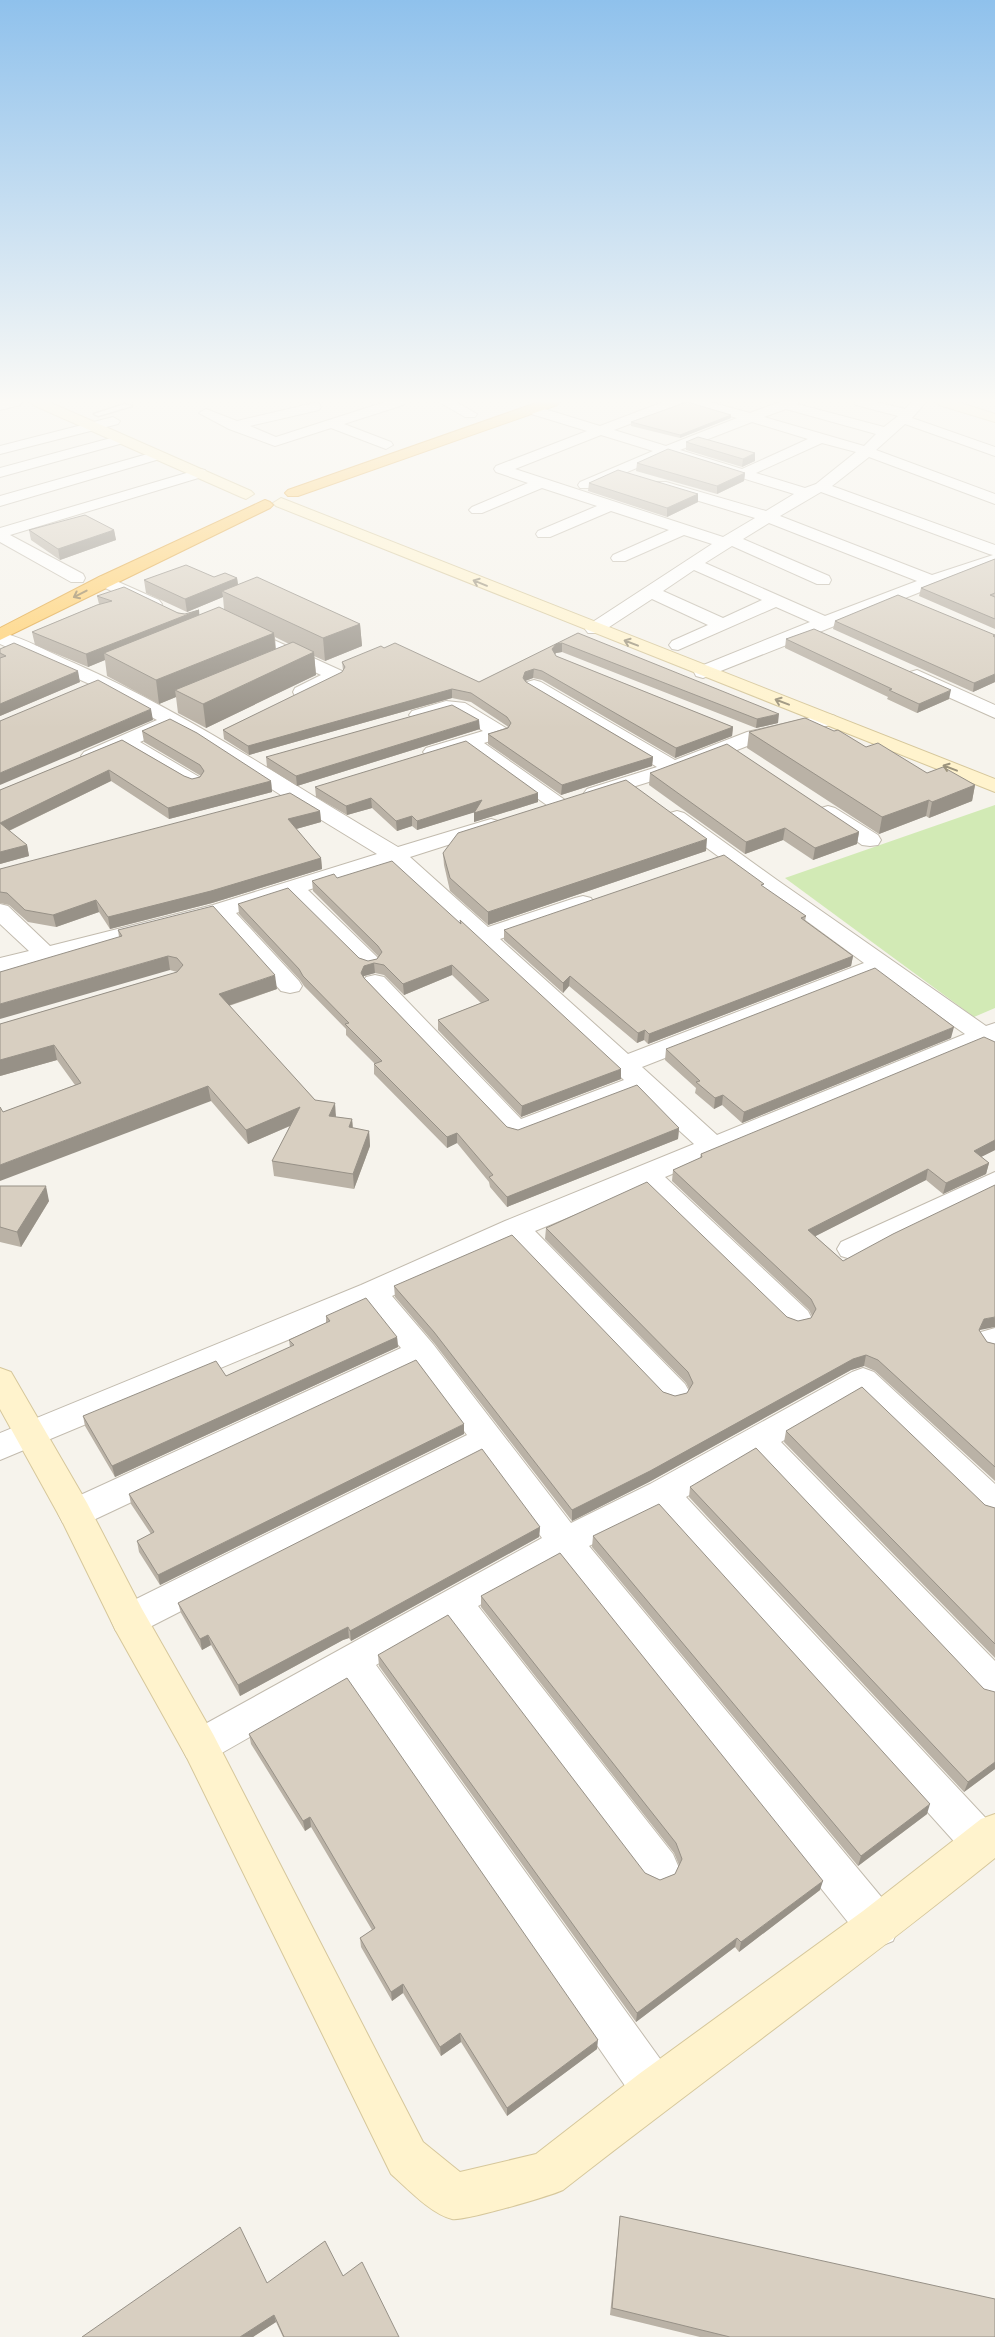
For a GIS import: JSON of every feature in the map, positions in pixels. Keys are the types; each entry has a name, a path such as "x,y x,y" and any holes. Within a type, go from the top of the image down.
{"highway":[{"path":"0,618 211,511"},
{"path":"0,636 105,581 247,511"}],"street":[{"path":"1,537 82,511"},
{"path":"321,511 594,629 995,786"},
{"path":"327,511 725,663 995,770"},
{"path":"544,534 597,511"},
{"path":"624,511 682,530 729,542 823,580"},
{"path":"750,511 932,581"},
{"path":"594,629 778,511"},
{"path":"888,511 995,551"},
{"path":"620,558 682,530"},
{"path":"1,537 77,578"},
{"path":"703,672 932,581 995,560"},
{"path":"696,565 776,600 818,625 837,640"},
{"path":"105,581 170,612"},
{"path":"651,592 721,624"},
{"path":"897,595 915,603"},
{"path":"678,645 776,600"},
{"path":"223,621 335,675 283,700"},
{"path":"0,636 90,683 169,713 214,734 256,761 294,795 395,855 712,1146"},
{"path":"278,664 296,656"},
{"path":"324,670 348,660"},
{"path":"90,683 114,665"},
{"path":"899,668 995,712"},
{"path":"534,686 674,768"},
{"path":"398,721 452,706 463,708 499,732 413,758"},
{"path":"71,764 125,741 169,713"},
{"path":"0,965 44,953 99,942 221,910 674,768 738,752 754,736 828,720"},
{"path":"727,725 754,736"},
{"path":"125,741 194,782"},
{"path":"468,741 558,804"},
{"path":"629,782 726,854 882,964 992,1037"},
{"path":"265,802 321,786"},
{"path":"812,802 870,840"},
{"path":"698,864 726,854"},
{"path":"293,888 517,1130 642,1082"},
{"path":"485,936 606,895"},
{"path":"221,910 290,986"},
{"path":"0,911 44,953"},
{"path":"624,1065 882,964"},
{"path":"15,1441 372,1293 515,1228 712,1146 992,1037"},
{"path":"646,1175 796,1319"},
{"path":"851,1249 995,1181"},
{"path":"515,1228 674,1393"},
{"path":"372,1293 422,1352 565,1542 878,1926"},
{"path":"995,1339 992,1340 995,1343"},
{"path":"75,1512 422,1352"},
{"path":"0,1380 15,1441 75,1512 129,1620 200,1746 407,2158 454,2197 546,2174 878,1926 988,1838 662,1494"},
{"path":"200,1746 454,1602 565,1542 662,1494 863,1380 995,1505"},
{"path":"129,1620 487,1440"},
{"path":"759,1440 995,1686"},
{"path":"454,1602 659,1868"},
{"path":"351,1660 656,2090"}],"green space":[{"path":"995,805 995,1008 974,1017 785,878"}],"building":[{"path":"85,515 114,530 58,549 29,530"},
{"path":"995,559 995,593 990,595 995,597 995,619 921,588"},
{"path":"186,565 214,577 225,573 237,578 185,599 144,580"},
{"path":"257,577 360,624 323,638 222,591"},
{"path":"124,587 178,613 185,614 199,610 86,654 32,632 97,605 112,601 97,596"},
{"path":"898,595 995,635 993,636 995,637 995,674 974,683 835,621"},
{"path":"219,607 274,633 156,680 104,653"},
{"path":"814,629 951,690 919,704 889,690 892,689 786,639"},
{"path":"578,633 779,714 757,719 562,643 556,644 552,649 556,656 733,727 676,748 542,671 534,669 525,672 523,678 526,682 653,757 562,785 488,734 508,728 511,723 507,717 471,693 452,689 248,746 223,730 342,672 345,667 342,662 381,646 384,648 395,643 479,682"},
{"path":"293,642 314,652 203,704 175,690"},
{"path":"14,643 78,671 0,704 0,658 6,656 0,653 0,649"},
{"path":"98,680 151,709 0,773 0,721"},
{"path":"452,705 479,720 296,776 266,757"},
{"path":"805,718 834,731 838,730 866,747 878,743 927,773 943,767 975,785 932,802 929,800 882,817 749,732"},
{"path":"170,719 197,733 271,781 168,808 109,770 0,823 0,790 122,740 184,776 192,779 200,777 204,771 200,765 142,731"},
{"path":"466,741 538,793 474,813 482,800 417,821 412,816 396,821 371,798 346,806 315,787"},
{"path":"727,744 859,832 815,848 785,828 746,842 650,773"},
{"path":"626,780 707,839 488,912 450,878 443,853 458,833"},
{"path":"290,793 320,811 288,819 321,858 211,891 108,917 96,900 53,915 25,910 7,893 0,892 0,869"},
{"path":"0,823 27,845 0,852"},
{"path":"724,855 764,884 761,885 806,916 801,918 853,956 649,1034 645,1030 638,1033 570,976 563,983 504,930"},
{"path":"392,861 461,924 460,920 621,1069 522,1106 438,1020 489,1000 452,965 403,984 384,965 374,963 364,966 361,973 364,978 507,1127 518,1130 637,1085 679,1128 507,1197 489,1177 493,1175 457,1133 447,1137 374,1064 382,1061 345,1024 349,1023 303,976 299,969 238,904 288,888 359,958 368,961 377,959 382,952 378,946 312,881 334,874 337,878"},
{"path":"213,906 275,975 219,994 315,1100 335,1103 329,1116 352,1119 349,1127 369,1131 353,1174 272,1161 300,1107 246,1130 208,1086 0,1165 0,1107 3,1112 81,1083 54,1045 0,1060 0,1024 177,972 183,965 177,958 168,956 0,1004 0,972 122,936 118,930"},
{"path":"875,968 954,1027 744,1112 723,1095 715,1098 696,1082 700,1081 666,1049"},
{"path":"984,1037 995,1042 995,1140 974,1151 989,1163 946,1183 928,1169 808,1230 843,1261 893,1234 995,1185 995,1317 984,1319 979,1330 987,1342 995,1344 995,1467 878,1360 866,1355 853,1359 650,1471 572,1510 434,1332 394,1286 512,1235 663,1392 675,1396 687,1393 693,1383 688,1372 546,1228 647,1182 787,1317 798,1321 811,1318 816,1309 811,1299 673,1170 702,1157 701,1154"},
{"path":"0,1186 46,1186 17,1232 0,1227"},
{"path":"366,1298 397,1337 112,1466 83,1416 216,1361 226,1376 294,1345 289,1340 330,1321 326,1316"},
{"path":"416,1360 464,1424 158,1575 137,1541 154,1532 129,1494"},
{"path":"862,1387 985,1505 995,1508 995,1644 786,1431"},
{"path":"756,1448 984,1689 995,1692 995,1762 968,1782 690,1487"},
{"path":"482,1449 540,1527 350,1631 348,1627 238,1685 208,1635 200,1639 178,1603"},
{"path":"659,1504 930,1804 861,1856 593,1536"},
{"path":"560,1553 823,1881 741,1942 737,1938 637,2013 378,1655 448,1615 645,1873 660,1880 675,1874 682,1859 676,1843 481,1596"},
{"path":"347,1678 598,2040 507,2108 460,2033 440,2047 403,1984 391,1992 360,1938 375,1928 310,1817 303,1821 249,1734"},
{"path":"620,2216 995,2299 995,2337 730,2337 612,2308"},
{"path":"240,2227 267,2283 325,2241 343,2276 362,2262 399,2337 284,2337 274,2315 240,2337 82,2337"}]}
